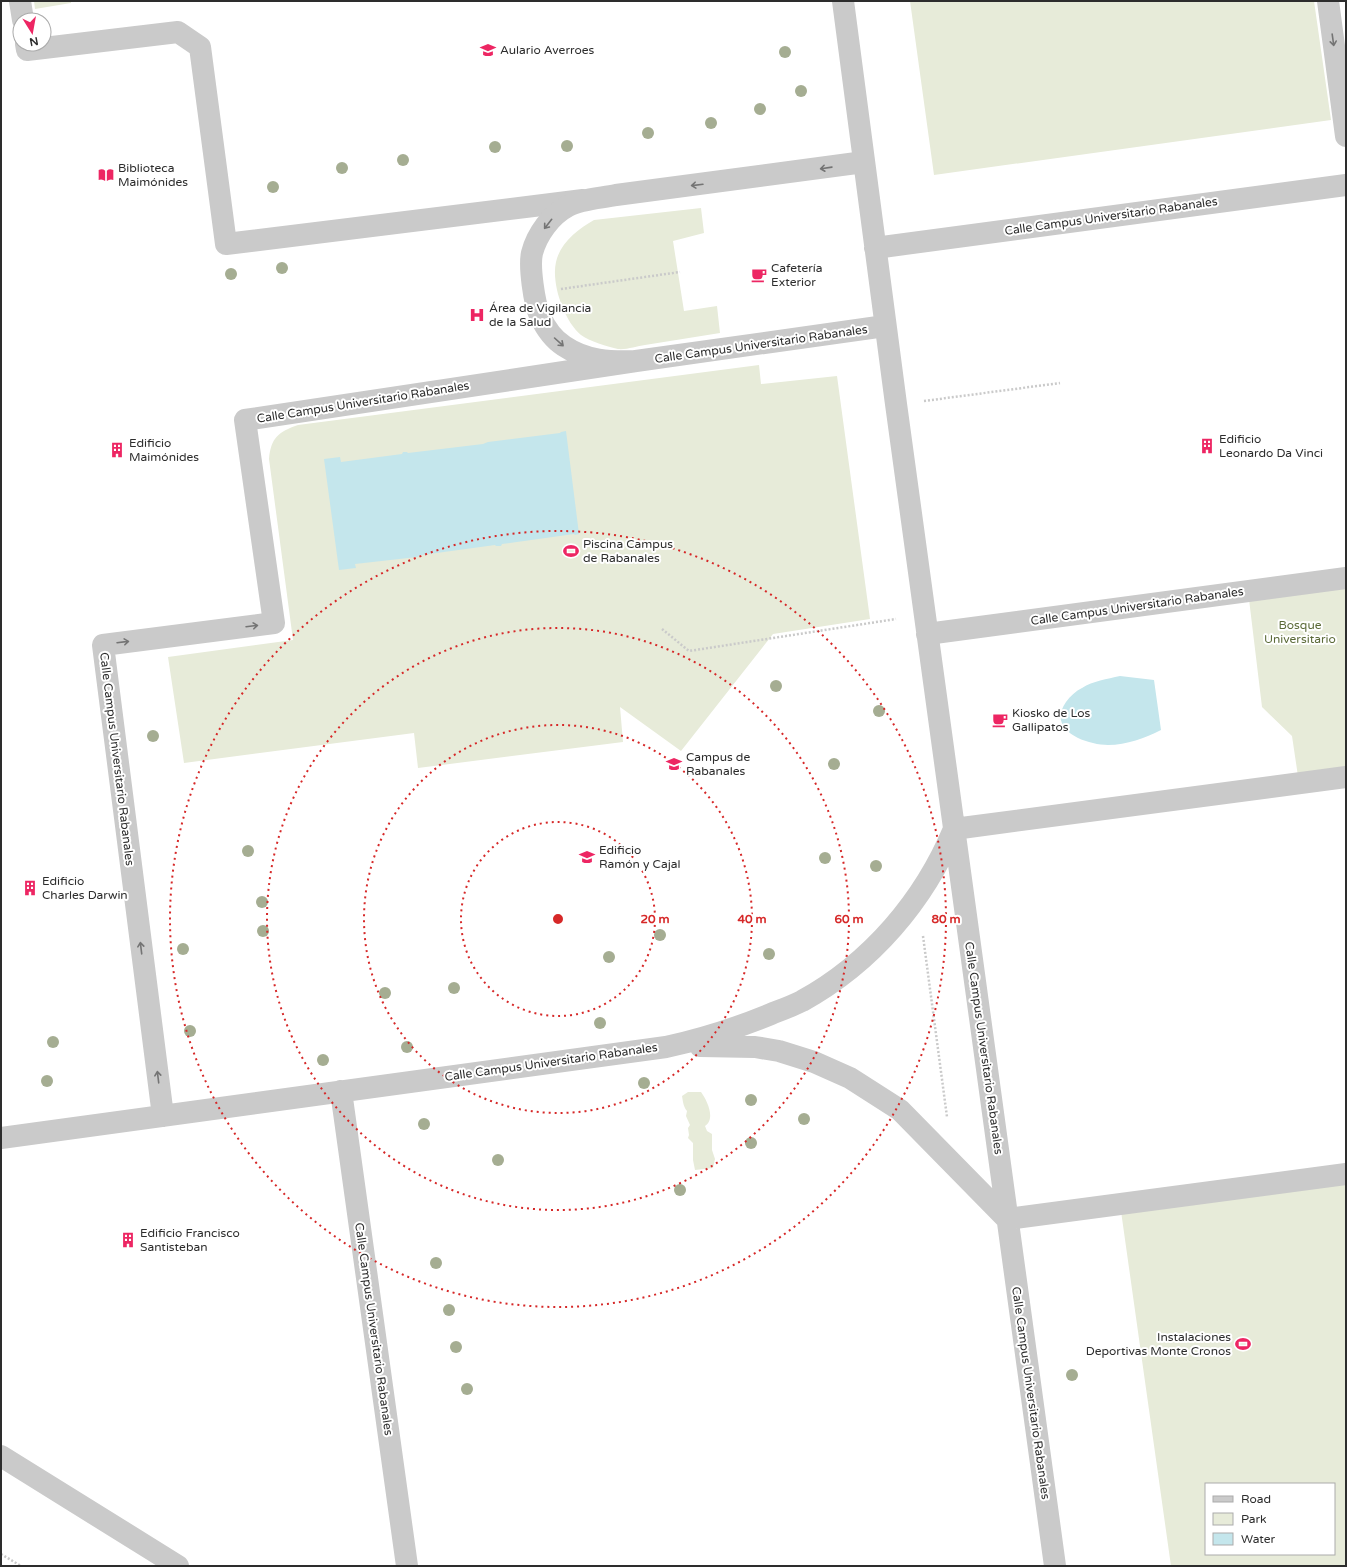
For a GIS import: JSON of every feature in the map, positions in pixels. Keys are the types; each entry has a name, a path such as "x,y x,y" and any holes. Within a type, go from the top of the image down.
{"street":[{"path":"20,1 22,12"},
{"name":"Calle Campus Universitario Rabanales","path":"843,1 885,326 1055,1566"},
{"path":"1328,1 1346,136"},
{"name":"Calle Campus Universitario Rabanales","path":"52,47 178,32 200,47 226,244 864,162"},
{"name":"Calle Campus Universitario Rabanales","path":"875,248 1346,184"},
{"name":"Calle Campus Universitario Rabanales","path":"616,195 568,206 552,218 539,235 532,253 531,268 539,314 550,334 562,345 580,356 607,362 636,361"},
{"name":"Calle Campus Universitario Rabanales","path":"163,1116 103,645 274,623 245,420 636,361 885,326"},
{"name":"Calle Campus Universitario Rabanales","path":"926,624 1346,578"},
{"path":"954,829 1346,777"},
{"name":"Calle Campus Universitario Rabanales","path":"1,1138 666,1047 705,1038 750,1023 801,1001 850,969 873,949 908,909 943,855 954,829"},
{"name":"Calle Campus Universitario Rabanales","path":"666,1047 734,1046 779,1050 814,1062 850,1078 900,1110 1007,1219"},
{"name":"Calle Campus Universitario Rabanales","path":"341,1091 407,1566"},
{"path":"1007,1219 1346,1174"},
{"path":"1,1456 178,1566"}],"path":[{"path":"534,292 680,272"},
{"path":"896,404 1060,383"},
{"path":"662,628 689,651 926,624"},
{"path":"922,932 947,1118"},
{"path":"1,1554 21,1566"}],"green space":[{"path":"34,1 71,1 71,3 35,9"},
{"path":"910,1 1314,1 1331,120 934,175"},
{"path":"701,208 704,233 673,241 684,311 717,306 720,333 621,349 599,344 581,335 569,321 564,311 555,280 558,255 570,237 594,220"},
{"name":"Piscina Campus de Rabanales","path":"759,365 761,384 837,376 870,619 773,634 681,751 620,707 623,742 418,768 414,733 184,763 168,657 293,640 269,459 274,441 285,430 298,425"},
{"name":"Bosque Universitario","path":"1346,578 1346,777 1299,783 1292,736 1262,707 1248,591"},
{"path":"688,1092 701,1092 708,1104 710,1119 705,1126 707,1131 712,1134 712,1150 715,1159 713,1168 695,1170 693,1160 693,1143 688,1138 688,1128 690,1125 686,1116 687,1111 682,1096"},
{"name":"Instalaciones Deportivas Monte Cronos","path":"1346,1176 1346,1566 1171,1566 1120,1204"}],"water":[{"path":"566,431 579,534 502,544 501,546 495,545 422,555 417,557 355,564 356,568 339,570 324,459 340,457 341,462 402,454 403,452 408,453 483,444 488,442"},
{"path":"1120,676 1154,680 1161,730 1149,736 1122,744 1108,745 1089,742 1071,734 1061,721 1061,712 1071,696 1080,689 1100,680"}],"place":[{"name":"Aulario Averroes","path":"488,50"},
{"name":"Biblioteca Maimónides","path":"106,175"},
{"name":"Cafetería Exterior","path":"759,275"},
{"name":"Área de Vigilancia de la Salud","path":"477,315"},
{"name":"Edificio Leonardo Da Vinci","path":"1207,446"},
{"name":"Edificio Maimónides","path":"117,450"},
{"name":"Piscina Campus de Rabanales","path":"571,551"},
{"name":"Kiosko de Los Gallipatos","path":"1000,720"},
{"name":"Campus de Rabanales","path":"674,764"},
{"name":"Edificio Ramón y Cajal","path":"587,857"},
{"name":"Edificio Charles Darwin","path":"30,888"},
{"name":"Edificio Francisco Santisteban","path":"128,1240"},
{"name":"Instalaciones Deportivas Monte Cronos","path":"1243,1344"}]}
